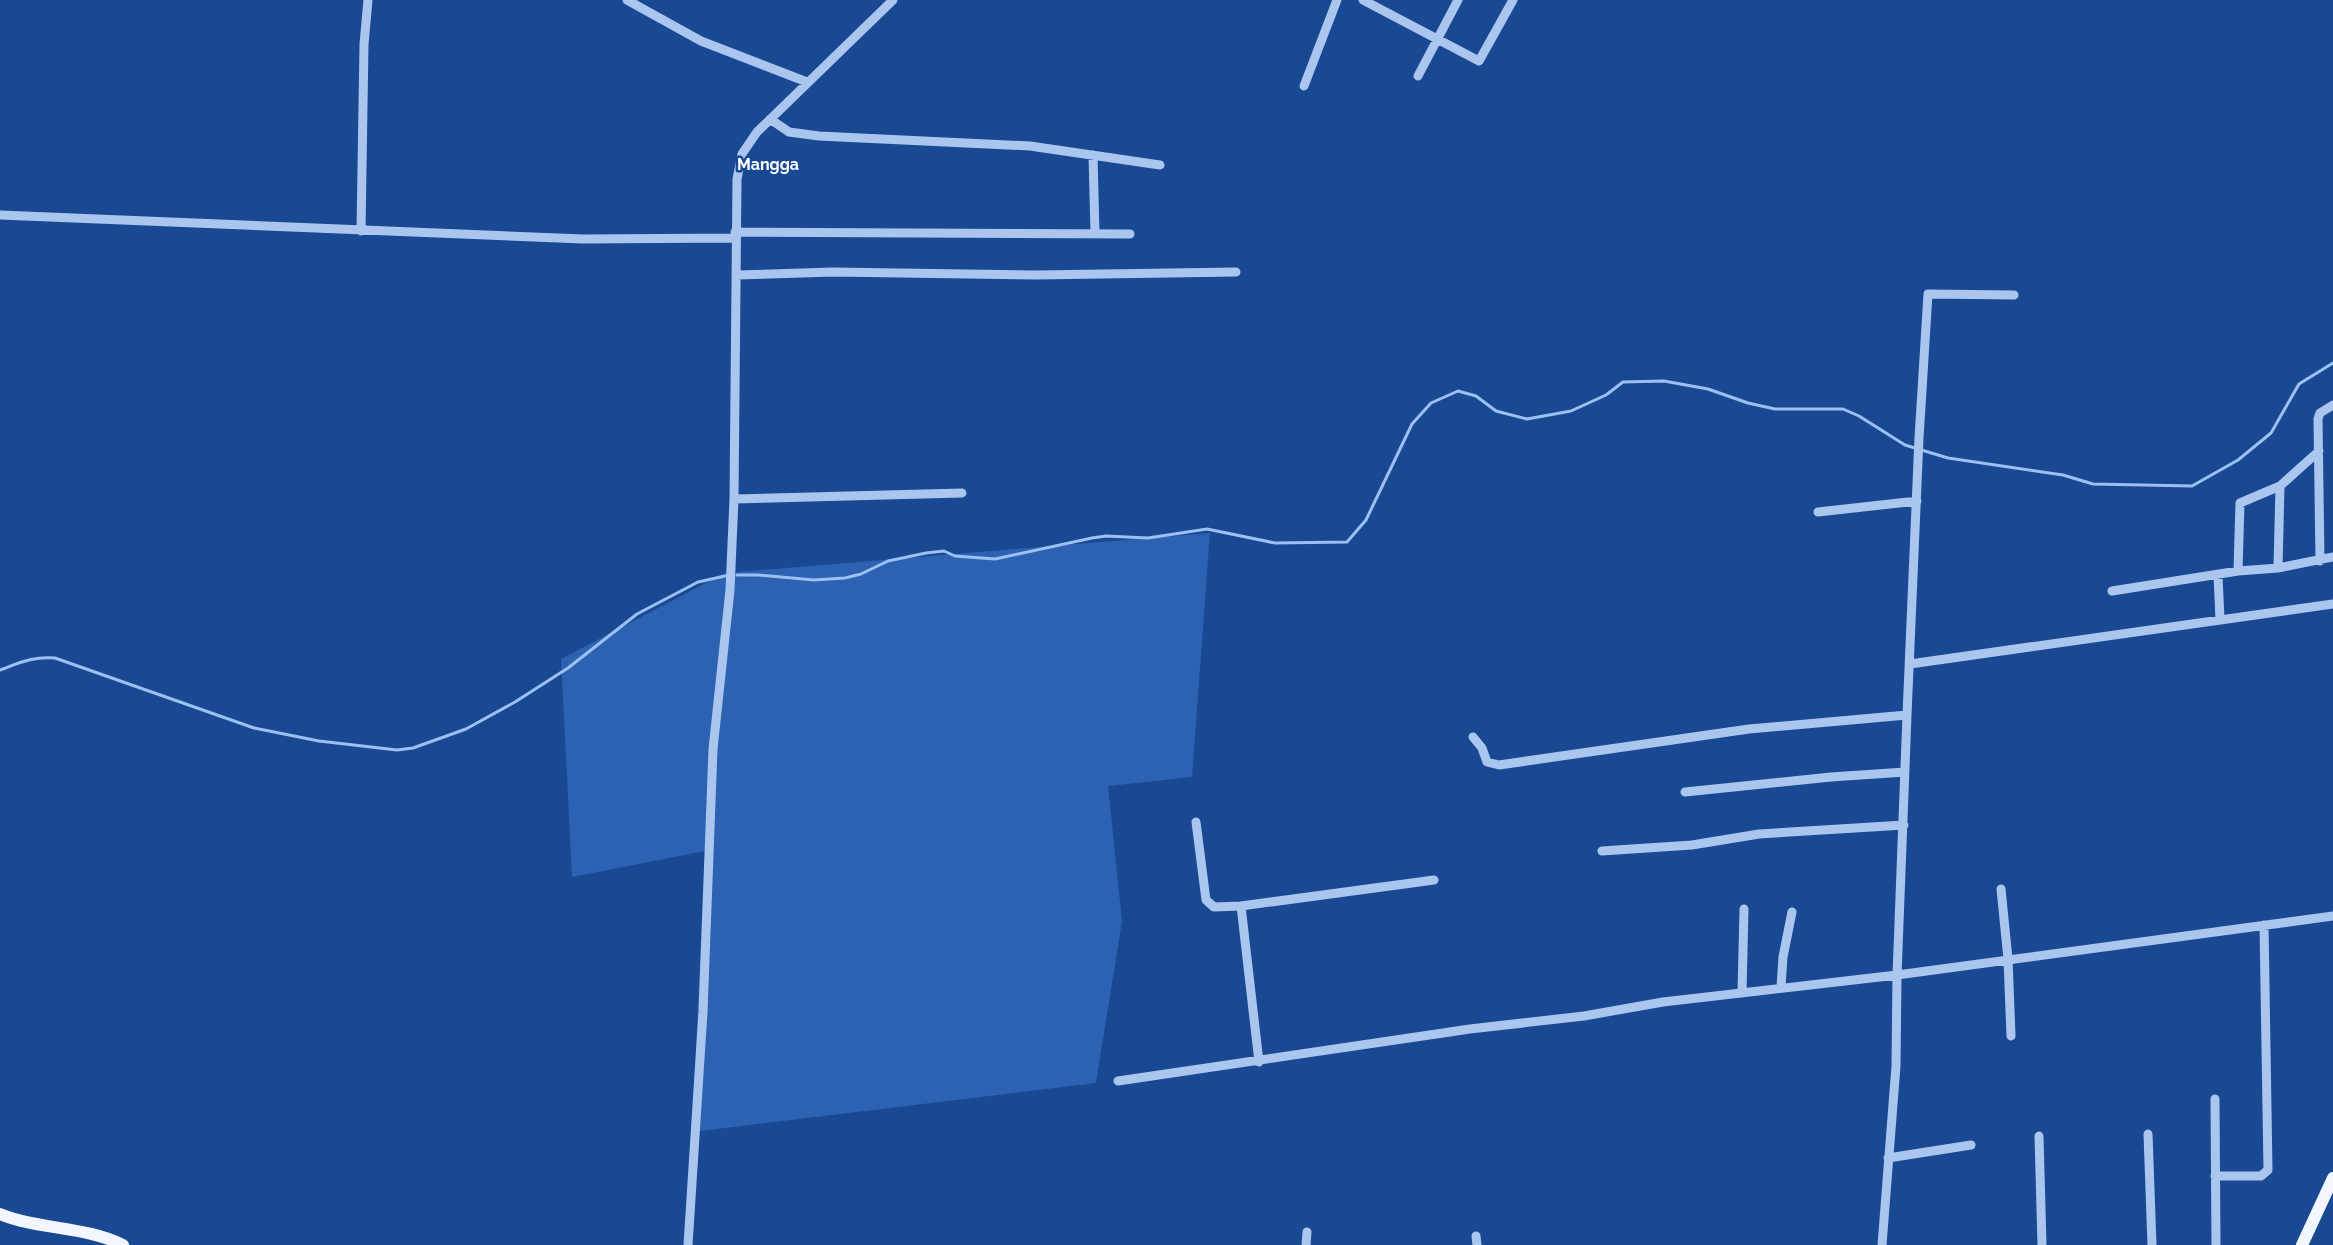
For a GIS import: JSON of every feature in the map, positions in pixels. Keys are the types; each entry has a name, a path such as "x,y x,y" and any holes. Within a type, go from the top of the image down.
{"main road":[{"path":"2302,1245 2333,1178"},
{"path":"0,1214 15,1220 48,1228 102,1237 123,1245"}],"street":[{"path":"361,231 364,44 368,0"},
{"path":"627,0 701,41 808,82"},
{"path":"688,1245 703,1012 713,758 730,590 734,499 737,179 742,154 757,132 893,0"},
{"path":"1304,86 1337,0"},
{"path":"1362,0 1480,61 1513,0"},
{"path":"1418,76 1458,0"},
{"path":"770,119 789,132 819,136 1030,146 1160,165"},
{"path":"1094,156 1095,234"},
{"path":"0,215 583,239 735,235 1130,234"},
{"path":"736,275 833,272 1036,275 1236,272"},
{"path":"1882,1245 1896,1066 1897,975 1907,715 1919,438 1928,294 2014,295"},
{"path":"2320,560 2318,419 2320,413 2333,406"},
{"path":"2238,571 2240,503 2280,486 2319,451"},
{"path":"2278,568 2280,486"},
{"path":"734,499 962,492"},
{"path":"1818,512 1917,500"},
{"path":"2112,591 2238,571 2278,568 2333,557"},
{"path":"2218,575 2220,620"},
{"path":"1910,664 2333,604"},
{"path":"1473,737 1482,748 1487,762 1499,765 1758,728 1907,715"},
{"path":"1685,792 1831,777 1905,772"},
{"path":"1196,822 1206,900 1214,907 1241,906 1434,880"},
{"path":"1602,851 1692,845 1759,834 1904,826"},
{"path":"2001,889 2008,959 2011,1036"},
{"path":"1241,906 1259,1062"},
{"path":"1742,993 1744,909"},
{"path":"1782,987 1783,957 1792,912"},
{"path":"1118,1081 1155,1074 1259,1062 1470,1029 1528,1024 1663,1002 1897,975 2333,916"},
{"path":"2215,1176 2261,1176 2268,1170 2264,925"},
{"path":"2215,1098 2216,1245"},
{"path":"2148,1134 2152,1245"},
{"path":"2039,1136 2042,1245"},
{"path":"1888,1158 1971,1145"},
{"path":"1306,1245 1307,1232"}],"shaded area":[{"path":"1210,533 1192,777 1108,786 1122,921 1096,1083 692,1132 705,851 572,877 561,659 725,573"}],"waterway":[{"path":"737,575 814,580 845,578 861,574 888,561 926,553 944,551 955,556 995,559 1106,536 1148,538 1207,529 1275,543 1347,542 1366,520 1412,424 1431,403 1458,391 1476,396 1496,411 1527,419 1571,411 1606,395 1623,382 1664,381 1708,389 1748,403 1775,409 1843,409 1859,416 1905,445 1948,458 2063,475 2093,484 2192,486 2238,460 2271,433 2299,384 2333,363"},
{"path":"0,670 33,659 55,658 254,728 319,741 397,750 413,748 466,729 515,702 568,668 637,614 698,582 725,576"}],"district":[{"name":"Mangga","path":"768,164"}]}
